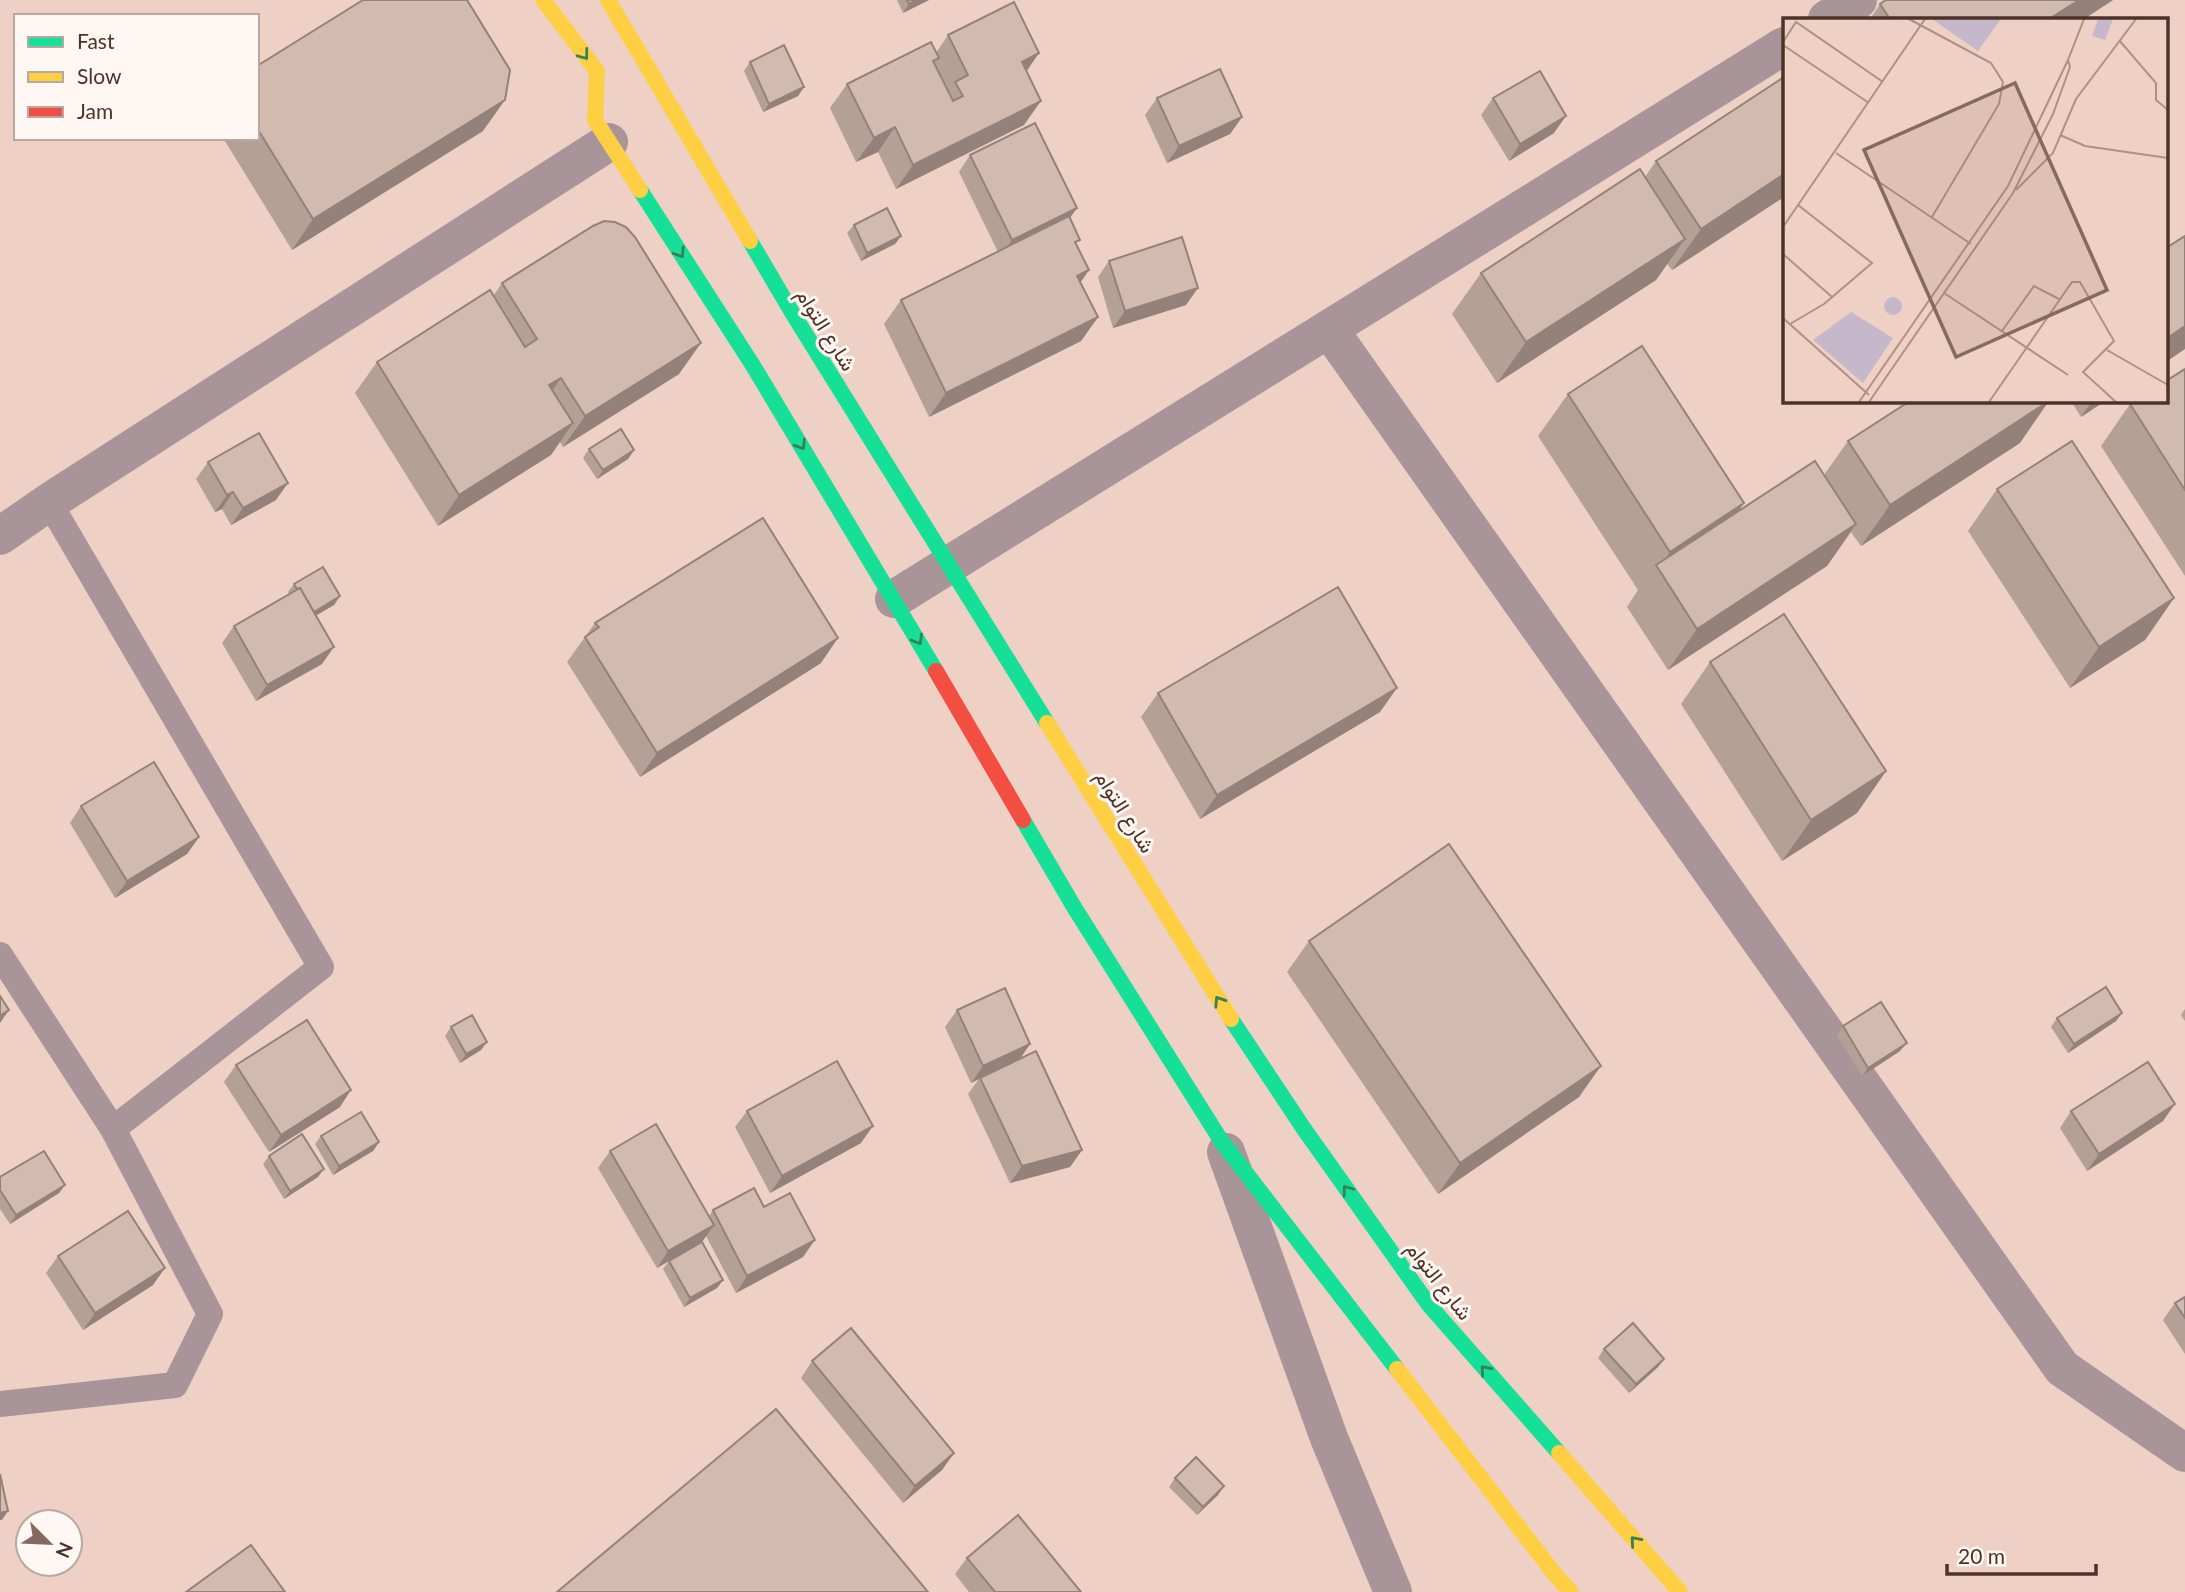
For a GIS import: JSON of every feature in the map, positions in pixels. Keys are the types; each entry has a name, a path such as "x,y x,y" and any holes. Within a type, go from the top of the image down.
{"main road":[{"path":"543,0 597,71 595,120 752,364 1074,906 1222,1142 1557,1577 1572,1592"},
{"name":"شارع التوام","path":"608,0 793,314 1208,985 1304,1129 1429,1305 1680,1592"}],"street":[{"path":"1828,18 1857,0"},
{"path":"894,599 1783,47"},
{"path":"0,536 609,142"},
{"path":"1329,329 2062,1368 2185,1453"},
{"path":"1222,1142 1329,1438 1393,1592"}],"lane":[{"path":"49,502 321,967 113,1129"},
{"path":"0,955 113,1129 210,1314 175,1385 0,1404"}],"building":[{"path":"363,0 467,0 510,70 505,100 313,219 259,131 259,65"},
{"path":"1886,0 2079,0 2051,18 1889,18 1880,4"},
{"path":"1014,2 1039,53 1022,62 1041,101 913,165 895,127 874,138 847,84 931,42 939,58 933,61 953,101 963,96 955,82 968,75 948,35"},
{"path":"784,45 804,87 769,104 750,62"},
{"path":"1220,69 1242,117 1179,146 1157,98"},
{"path":"1540,71 1566,116 1520,144 1493,98"},
{"path":"1783,78 1783,175 1701,229 1656,161"},
{"path":"1035,123 1077,208 1012,240 970,155"},
{"path":"1640,169 1685,239 1526,342 1481,273"},
{"path":"887,208 901,236 867,253 854,225"},
{"path":"1069,216 1080,240 1075,242 1089,270 1077,276 1098,317 946,393 901,300"},
{"path":"604,221 626,227 635,237 701,343 585,416 561,378 549,385 573,423 459,495 377,362 490,290 525,347 537,339 502,283"},
{"path":"2185,236 2185,326 2168,338 2168,247"},
{"path":"1182,237 1198,288 1125,311 1109,261"},
{"path":"1642,346 1744,503 1670,552 1568,394"},
{"path":"2185,369 2185,490 2130,404 2168,402 2168,380"},
{"path":"1908,402 2047,402 1890,505 1848,441"},
{"path":"621,429 634,450 603,470 589,449"},
{"path":"259,433 288,483 243,508 233,492 227,495 208,462"},
{"path":"2072,441 2174,598 2099,647 1997,489"},
{"path":"1815,461 1856,524 1697,629 1656,565"},
{"path":"763,518 838,638 657,753 585,637 599,627 595,623"},
{"path":"323,567 340,596 314,612 300,588 297,589 294,584"},
{"path":"1338,587 1397,688 1217,795 1158,693"},
{"path":"300,588 334,647 267,685 234,626"},
{"path":"1784,614 1886,771 1811,820 1710,662"},
{"path":"154,762 199,837 127,881 81,806"},
{"path":"1449,844 1601,1066 1460,1163 1309,941"},
{"path":"2106,987 2122,1013 2074,1044 2057,1018"},
{"path":"1005,988 1030,1044 983,1066 957,1010"},
{"path":"0,996 9,1010 0,1016"},
{"path":"1881,1002 1907,1043 1868,1068 1843,1026"},
{"path":"472,1015 487,1042 466,1054 451,1027"},
{"path":"307,1020 351,1090 281,1135 236,1065"},
{"path":"1036,1051 1082,1150 1022,1166 980,1078"},
{"path":"837,1061 873,1126 782,1176 747,1111"},
{"path":"2148,1062 2175,1104 2099,1154 2071,1111"},
{"path":"361,1112 379,1142 339,1166 321,1136"},
{"path":"656,1124 714,1225 668,1251 610,1151"},
{"path":"302,1134 324,1169 290,1191 269,1156"},
{"path":"44,1151 65,1185 16,1215 0,1190 0,1177"},
{"path":"754,1188 764,1207 790,1193 815,1240 747,1276 713,1210"},
{"path":"128,1211 165,1268 95,1313 58,1256"},
{"path":"702,1242 723,1280 690,1298 669,1261"},
{"path":"2185,1297 2185,1318 2175,1303"},
{"path":"1633,1323 1664,1359 1636,1384 1604,1349"},
{"path":"851,1328 954,1453 915,1486 812,1361"},
{"path":"776,1409 928,1592 557,1592"},
{"path":"1196,1457 1224,1486 1203,1507 1175,1478"},
{"path":"0,1474 8,1511 0,1513"},
{"path":"1018,1515 1081,1592 995,1592 967,1558"},
{"path":"251,1545 285,1592 186,1592"}],"traffic: fast":[{"path":"640,190 752,364 936,671"},
{"path":"750,241 1047,723"},
{"path":"1023,820 1074,907 1222,1142 1397,1369"},
{"path":"1231,1019 1304,1129 1429,1305 1559,1453"}],"traffic: slow":[{"path":"543,0 597,71 595,120 640,190"},
{"path":"608,0 750,241"},
{"path":"1047,723 1231,1019"},
{"path":"1397,1369 1571,1592"},
{"path":"1559,1453 1680,1592"}],"traffic: jam":[{"path":"936,671 1023,820"}]}
